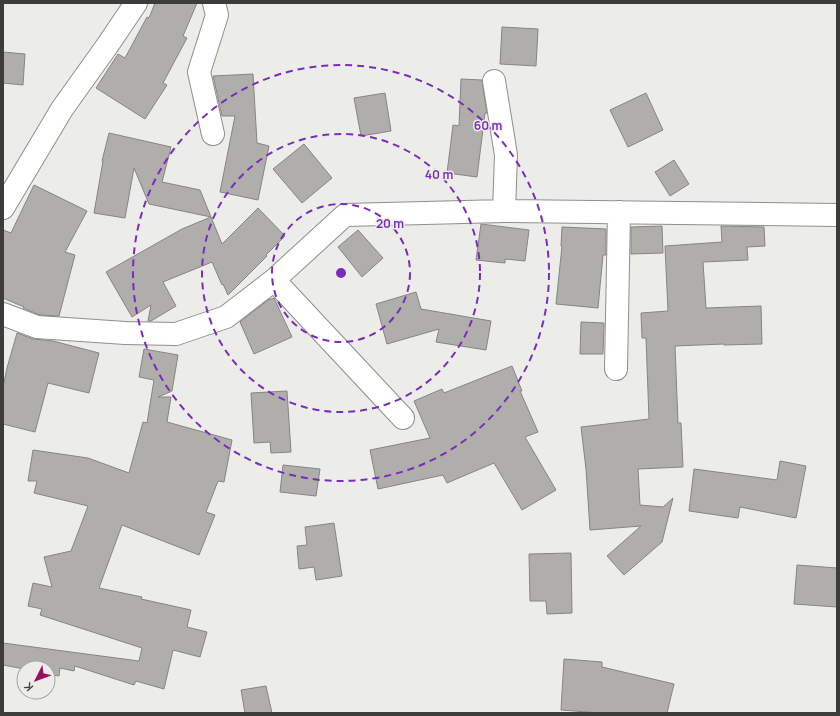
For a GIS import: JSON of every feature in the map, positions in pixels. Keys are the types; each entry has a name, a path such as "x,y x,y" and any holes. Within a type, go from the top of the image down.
{"street":[{"path":"3,208 62,109 136,3"},
{"path":"214,3 217,15 199,72 214,134"},
{"path":"494,81 506,155 504,211"},
{"path":"3,314 37,327 125,333 176,334 226,317 274,280 345,215 504,211 837,214"},
{"path":"616,369 619,212"},
{"path":"274,280 403,418"}],"building":[{"path":"155,3 197,3 183,36 187,38 163,83 167,85 145,119 96,88 118,54 125,58 147,17 149,18"},
{"path":"502,27 538,29 536,66 500,64"},
{"path":"3,52 25,54 23,85 3,83"},
{"path":"253,74 257,143 269,146 258,200 220,192 235,116 222,116 213,76"},
{"path":"461,79 482,80 487,113 485,113 477,177 447,173 453,125 459,126"},
{"path":"385,93 391,131 361,136 354,98"},
{"path":"646,93 663,130 628,147 610,110"},
{"path":"109,133 171,147 162,182 200,190 211,217 149,204 134,168 125,218 94,213 102,161"},
{"path":"304,144 332,178 302,203 273,169"},
{"path":"674,160 689,184 670,196 655,172"},
{"path":"34,185 87,211 65,252 75,255 59,316 40,315 3,298 3,230 11,233"},
{"path":"258,208 285,236 228,295 212,262 163,282 176,306 151,321 148,321 151,305 132,317 106,272 182,229 211,217 222,244"},
{"path":"481,224 529,230 525,261 505,259 505,263 476,260"},
{"path":"662,226 663,253 631,254 631,227"},
{"path":"721,226 764,227 765,246 747,247 748,260 703,262 706,308 761,306 762,344 675,346 678,423 681,423 683,467 638,469 640,505 663,507 673,498 662,542 624,575 607,556 641,526 590,530 586,469 581,427 649,419 646,338 642,338 641,313 668,311 665,246 722,242"},
{"path":"562,227 606,229 606,255 603,255 598,308 556,304 562,246"},
{"path":"358,230 383,258 362,277 338,247"},
{"path":"416,292 421,309 491,321 486,350 436,342 439,329 387,344 376,304"},
{"path":"274,298 292,337 254,354 240,322 268,300"},
{"path":"581,322 604,323 603,354 580,354"},
{"path":"17,333 33,339 53,341 99,353 89,393 48,383 35,432 3,424 3,387"},
{"path":"144,349 178,355 172,391 158,397 171,397 167,422 232,440 224,482 218,481 206,512 215,515 199,555 122,525 99,588 142,597 141,599 191,610 187,627 207,632 200,657 173,650 164,689 136,681 134,685 75,666 74,671 60,668 59,676 56,675 56,660 16,660 16,667 3,665 3,643 139,661 142,648 40,615 42,609 28,606 33,583 52,587 44,557 71,551 88,506 34,493 37,481 28,481 33,450 88,458 129,473 143,422 147,423 154,380 139,377"},
{"path":"512,366 522,391 520,391 538,432 525,437 556,490 522,510 494,463 447,483 443,475 378,489 370,450 430,438 414,401 442,389 444,393"},
{"path":"287,391 291,452 271,453 270,442 254,443 251,393"},
{"path":"780,461 806,466 796,518 740,507 738,518 689,511 694,469 777,480"},
{"path":"283,465 320,469 316,496 280,492"},
{"path":"334,523 342,576 316,580 314,567 299,569 297,546 307,545 305,527"},
{"path":"571,553 572,613 547,614 546,601 530,601 529,554"},
{"path":"797,565 837,568 837,607 794,604"},
{"path":"564,659 602,662 602,667 674,684 667,713 600,713 561,710"},
{"path":"266,686 272,713 245,713 241,690"}]}
